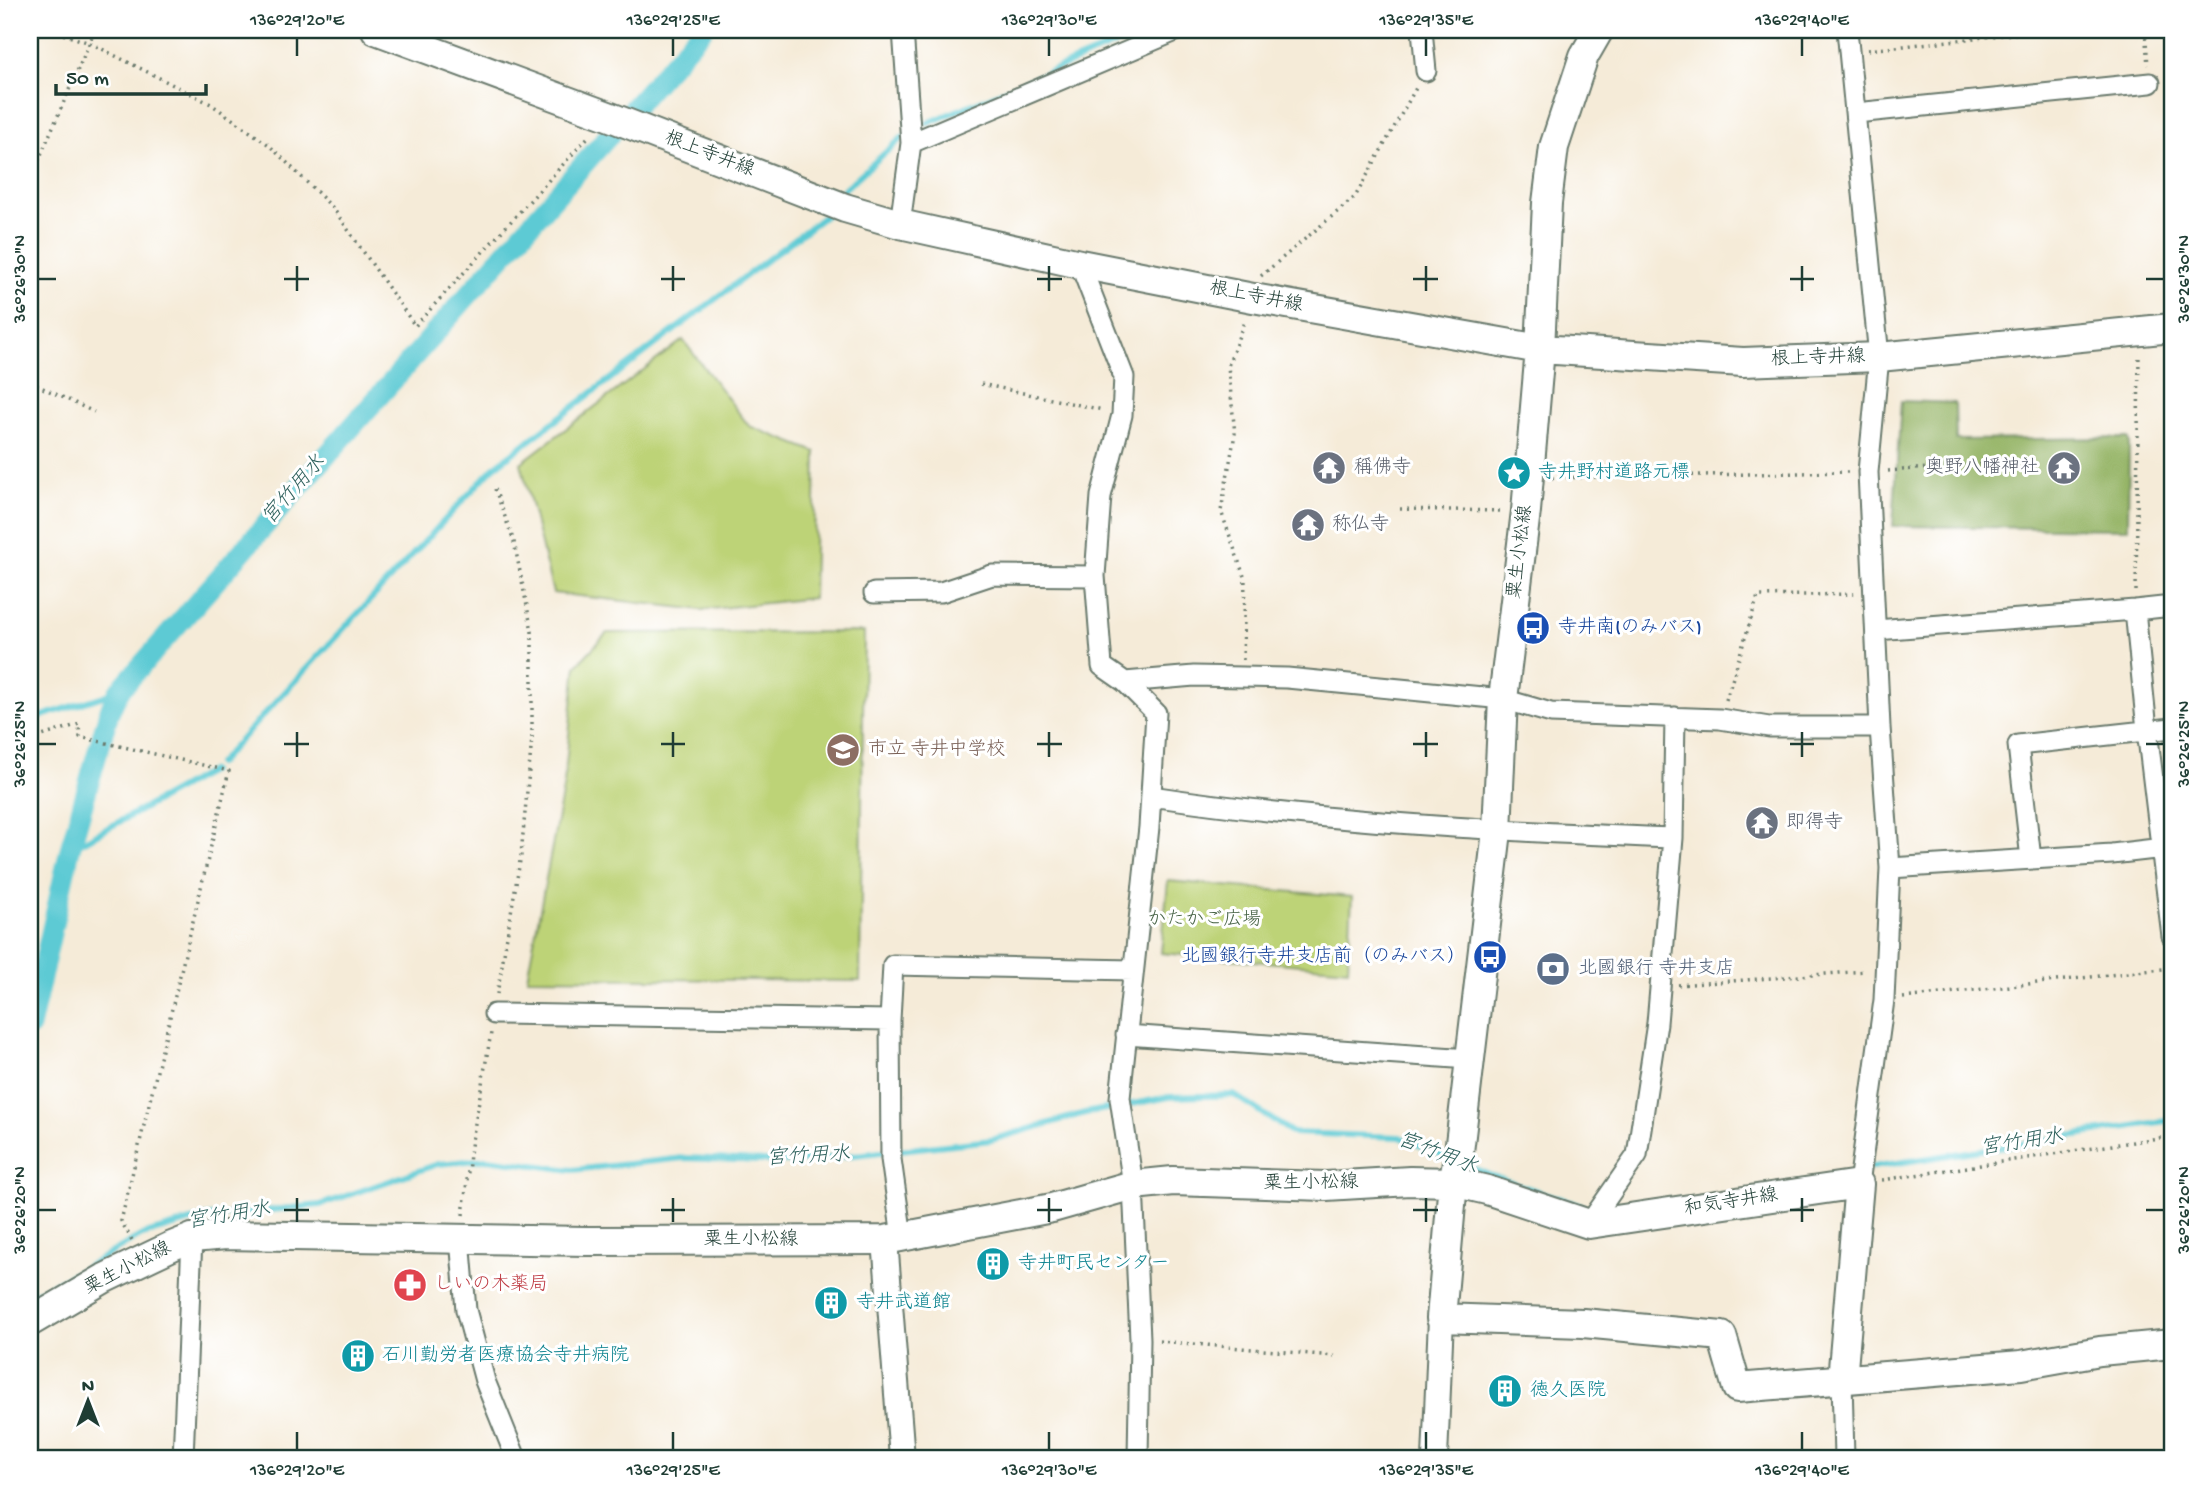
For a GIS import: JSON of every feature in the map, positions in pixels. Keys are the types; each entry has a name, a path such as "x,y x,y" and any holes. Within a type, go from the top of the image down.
{"main road":[{"name":"根上寺井線","path":"376,30 637,127 835,205 900,224 1080,264 1253,298 1540,349 1742,362 1879,357 2172,328"},
{"name":"粟生小松線","path":"30,1322 105,1278 192,1238 265,1234 586,1241 893,1239 1052,1208 1133,1185 1173,1181 1326,1186 1410,1181 1456,1168 1497,831 1503,699 1526,511 1540,349 1547,203 1555,147 1584,56 1598,30"},
{"name":"和気寺井線","path":"1456,1168 1487,1190 1589,1224 1859,1184"},
{"path":"1456,1168 1441,1318 1583,1323 1722,1336 1737,1388 2021,1365 2100,1351 2172,1344"},
{"path":"1842,1380 1859,1184"}],"street":[{"path":"900,224 911,143 903,30"},
{"path":"911,143 1178,30"},
{"path":"1422,30 1426,71"},
{"path":"1847,30 1879,357 1868,472 1880,727 1890,868 1884,1000 1859,1184"},
{"path":"1856,113 2150,83"},
{"path":"1080,264 1124,377 1122,415 1101,496 1095,576 1102,666 1125,682 1156,713 1151,796 1121,1107 1133,1185 1140,1339 1139,1458"},
{"path":"874,593 941,592 992,575 1095,576"},
{"path":"1876,630 2172,606"},
{"path":"2135,610 2147,730 2167,848 2172,936"},
{"path":"1125,682 1194,676 1287,678 1503,699 1551,713 1720,719 1769,727 1880,727"},
{"path":"1589,1224 1637,1155 1657,1023 1673,838 1675,717"},
{"path":"2031,859 2018,745 2172,728"},
{"path":"1151,796 1232,808 1497,831 1673,838"},
{"path":"1890,868 2167,848"},
{"path":"902,1458 891,1150 890,1020 893,965 1133,970"},
{"path":"494,1014 890,1020"},
{"path":"1126,1035 1469,1059"},
{"path":"183,1458 192,1238"},
{"path":"460,1238 466,1310 485,1381 516,1458"},
{"path":"1435,1458 1441,1318"},
{"path":"1842,1380 1844,1458"}],"path":[{"path":"50,30 90,43 211,104 269,145 333,208 415,326 608,116"},
{"path":"30,180 95,30"},
{"path":"1849,52 2047,30"},
{"path":"1243,677 1244,579 1221,510 1235,434 1228,366 1260,277 1355,197 1426,71"},
{"path":"2135,610 2140,330"},
{"path":"30,382 94,412"},
{"path":"981,384 1122,415"},
{"path":"1529,478 1868,472 2012,462"},
{"path":"460,1238 471,1146 521,855 532,738 532,631 514,542 495,489"},
{"path":"1400,509 1526,511"},
{"path":"1720,719 1758,596 1874,594"},
{"path":"30,740 79,724 80,737 229,771 121,1221 127,1231"},
{"path":"1884,1000 2172,968"},
{"path":"1660,987 1885,970"},
{"path":"1859,1184 2172,1136"},
{"path":"1140,1339 1334,1356"}],"green space":[{"path":"683,340 749,426 816,452 813,598 702,610 553,593 521,463"},
{"path":"1901,401 1955,403 1956,440 2129,438 2128,529 1893,526"},
{"path":"864,632 860,981 527,978 564,784 576,666 607,633"},
{"name":"かたかご広場","path":"1168,881 1352,897 1348,969 1161,953"}],"waterway":[{"name":"宮竹用水","path":"30,1027 70,849 109,712 119,691 702,30"},
{"path":"928,123 1148,30"},
{"path":"838,197 903,137"},
{"path":"218,764 493,468 826,215 830,209"},
{"path":"30,720 119,691"},
{"path":"70,849 211,771"},
{"name":"宮竹用水","path":"30,1296 142,1235 205,1217 320,1205 438,1164 487,1159 572,1170 684,1158 790,1162 991,1140 1085,1113 1169,1097 1234,1095 1293,1133 1400,1137 1449,1158"},
{"name":"宮竹用水","path":"1872,1167 2172,1120"},
{"name":"宮竹用水","path":"1465,1165 1582,1206"}],"place":[{"name":"稱佛寺","path":"1329,468"},
{"name":"奥野八幡神社","path":"2064,468"},
{"name":"寺井野村道路元標","path":"1514,473"},
{"name":"称仏寺","path":"1308,525"},
{"name":"寺井南(のみバス)","path":"1533,628"},
{"name":"市立 寺井中学校","path":"843,750"},
{"name":"即得寺","path":"1762,823"},
{"name":"北國銀行寺井支店前（のみバス）","path":"1490,957"},
{"name":"北國銀行 寺井支店","path":"1553,969"},
{"name":"寺井町民センター","path":"993,1264"},
{"name":"しいの木薬局","path":"410,1285"},
{"name":"寺井武道館","path":"831,1303"},
{"name":"石川勤労者医療協会寺井病院","path":"358,1356"},
{"name":"徳久医院","path":"1505,1391"}]}
